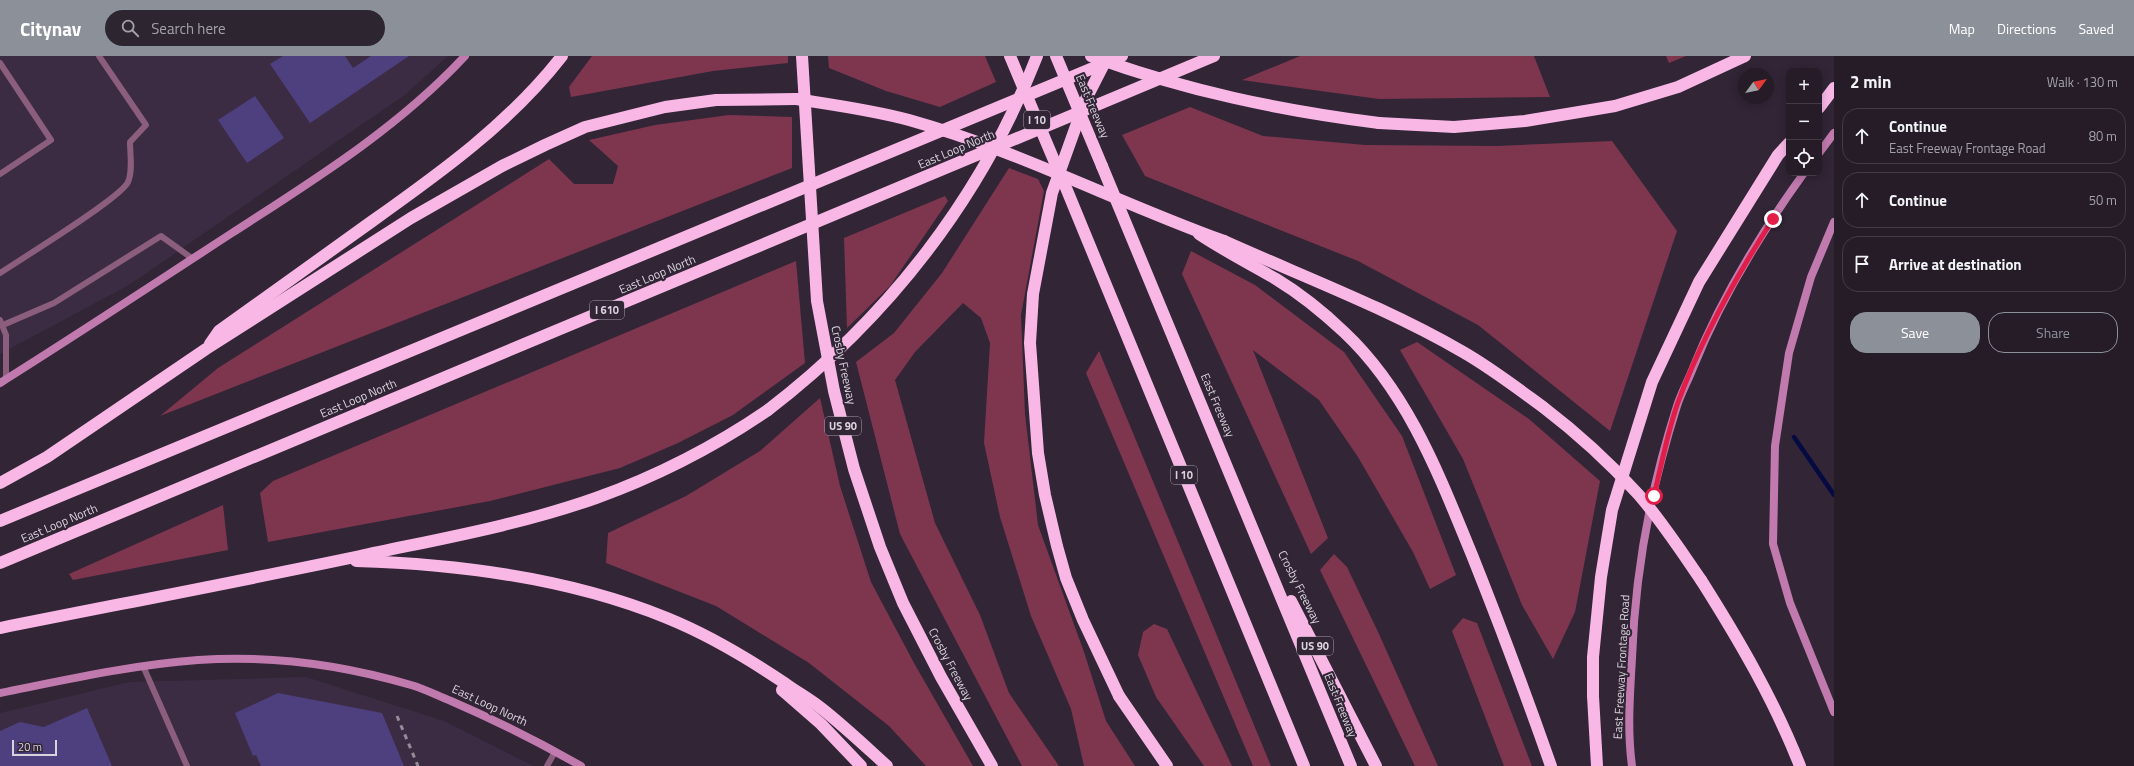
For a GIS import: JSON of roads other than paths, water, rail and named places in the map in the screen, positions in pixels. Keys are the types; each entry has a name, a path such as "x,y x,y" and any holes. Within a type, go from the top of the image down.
{"highway":[{"path":"206,349 219,331 397,204 469,149 512,111 546,76 562,56"},
{"name":"Crosby Freeway","path":"802,56 817,301 834,391 854,470 880,546 903,603 941,677 992,766"},
{"name":"I 10","path":"1010,56 1064,183 1304,766"},
{"path":"0,628 337,561 476,530 544,513 595,498 652,475 701,452 768,410 811,376 871,319 915,268 977,177 1007,123 1037,56"},
{"name":"East Freeway","path":"1056,56 1253,527 1351,766"},
{"path":"1091,56 1188,87 1303,113 1379,122 1454,127 1525,121 1615,106 1678,87 1745,56"},
{"path":"1108,56 1085,101 1052,193 1033,294 1030,343 1038,453 1044,495 1057,546 1066,578 1083,620 1119,696 1167,766"},
{"name":"East Loop North","path":"0,521 1122,56"},
{"name":"East Loop North","path":"0,563 1214,56"},
{"path":"1822,104 1834,88"},
{"path":"0,483 47,457 206,349 411,218 502,166 585,127 665,107 702,102 796,100 870,111 910,120 968,139 1081,183 1194,230 1222,245 1278,280 1344,332 1385,378 1408,414 1436,468 1516,665 1551,766"},
{"path":"1597,766 1593,657 1601,577 1612,510 1652,382 1699,282 1778,155 1786,146"},
{"path":"1222,245 1386,311 1427,332 1464,352 1544,407 1578,435 1638,494 1664,526 1701,580 1743,647 1785,728 1800,766"},
{"name":"Crosby Freeway","path":"1253,527 1376,766"},
{"path":"337,561 460,567 550,582 628,603 668,618 711,639 764,670 820,707 887,766"},
{"path":"711,639 768,678 793,699 821,724 861,766"}],"main road":[{"path":"3,381 300,189 372,139 446,77 463,57"},
{"path":"1822,149 1834,132"},
{"name":"East Freeway Frontage Road","path":"1632,766 1629,741 1632,637 1642,553 1659,474 1677,405 1715,317 1744,265 1802,176"},
{"path":"1834,222 1811,278 1789,353 1775,446 1773,544 1790,603 1834,712"},
{"name":"East Loop North","path":"0,693 143,666 198,660 236,658 284,661 350,670 412,686 474,711 581,766"}],"lane":[{"path":"0,273 111,199 128,182 130,169 130,142 146,125 99,56"},
{"path":"0,62 51,140 0,174"},
{"path":"3,381 6,335 2,322 54,303 161,236 193,259"},
{"path":"143,666 187,766"},
{"path":"547,766 556,752"}],"waterway":[{"path":"1794,437 1834,495"}],"railway":[{"path":"397,716 418,766"}]}
